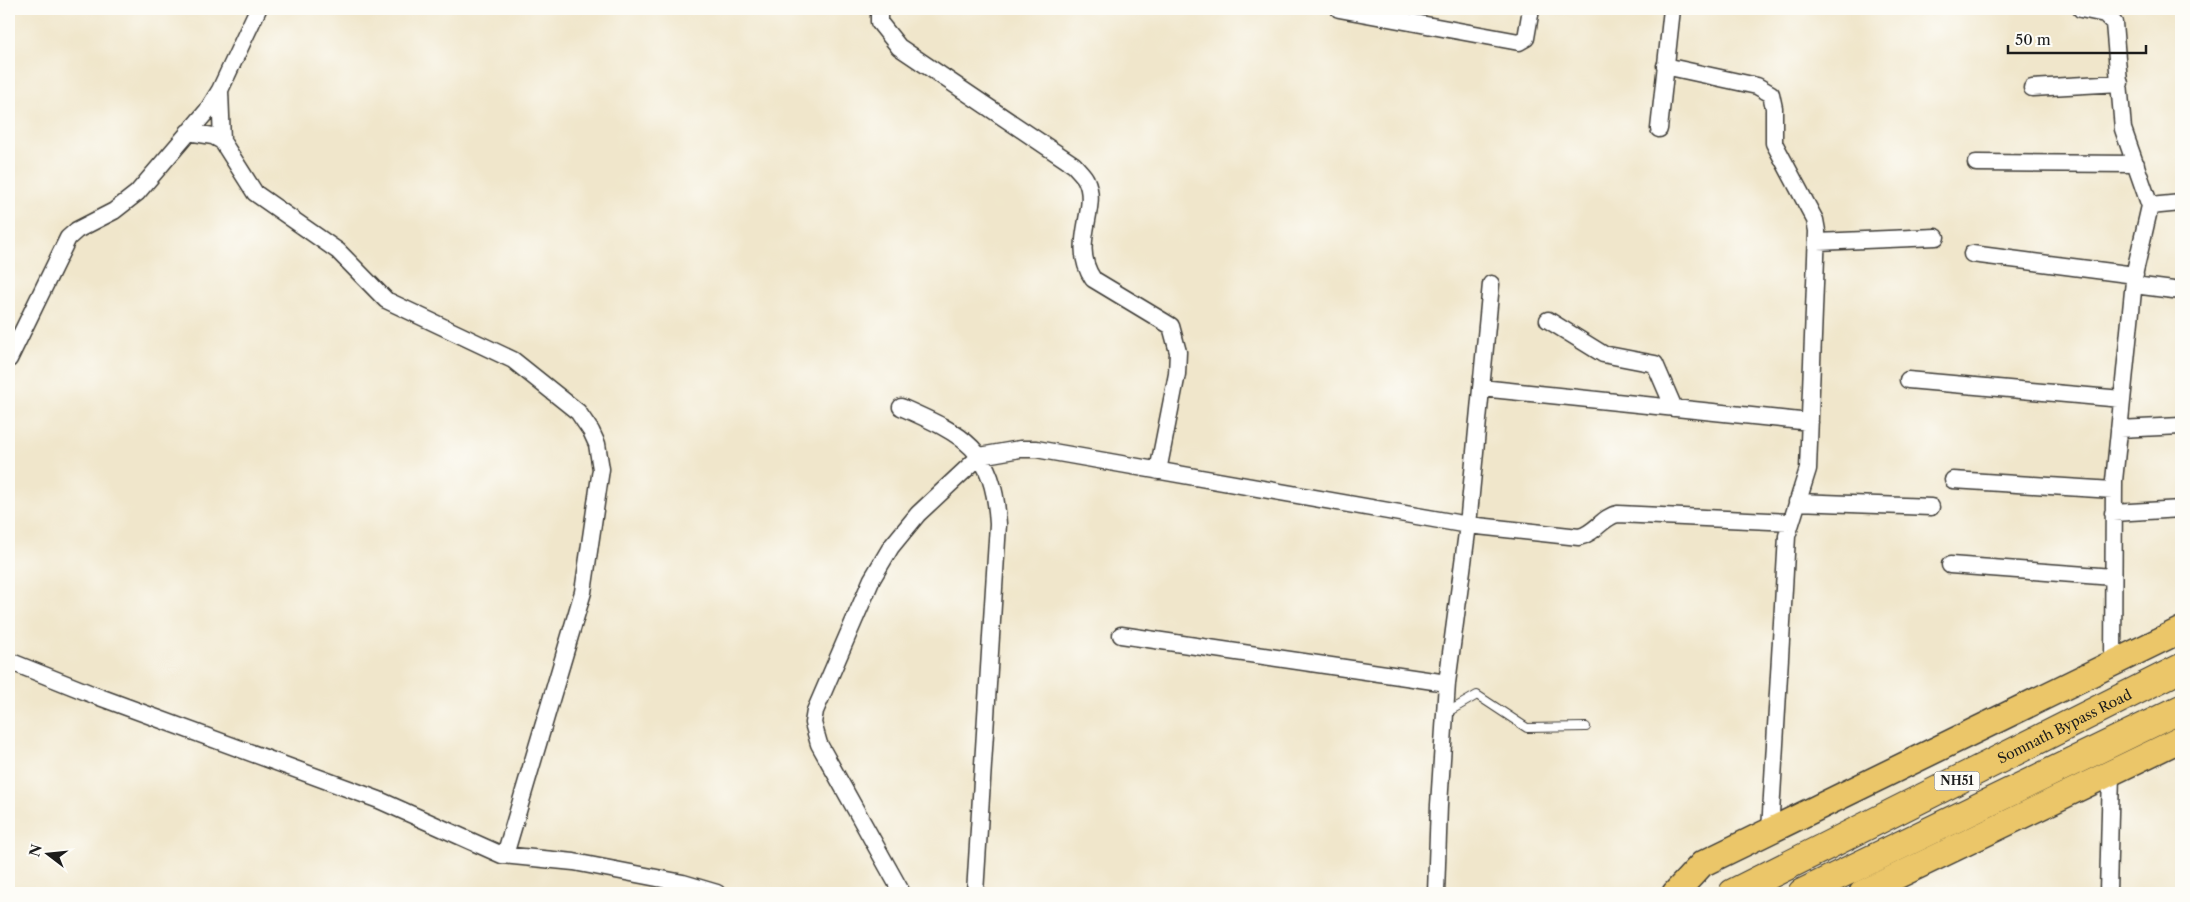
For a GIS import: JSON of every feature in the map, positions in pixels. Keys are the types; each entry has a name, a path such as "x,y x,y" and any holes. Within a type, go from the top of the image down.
{"highway":[{"name":"Somnath Bypass Road","path":"1733,893 2181,668"},
{"name":"NH51","path":"1802,893 2181,709"}],"main road":[{"path":"1675,893 1702,864 2181,630"},
{"path":"1862,893 2181,739"}],"street":[{"path":"9,358 68,238 132,198 207,111 220,90 258,9"},
{"path":"879,9 879,22 899,47 1074,165 1087,181 1089,198 1082,251 1086,269 1093,279 1170,326 1178,352 1178,374 1158,471"},
{"path":"1339,9 1519,42 1526,38 1528,34 1530,9"},
{"path":"1659,129 1672,9"},
{"path":"2081,9 2104,14 2114,22 2123,129 2150,206 2134,280 2113,490 2113,663"},
{"path":"1666,66 1757,86 1771,94 1774,108 1772,139 1817,226 1807,476 1790,522 1770,831"},
{"path":"2032,88 2120,83"},
{"path":"220,90 222,142"},
{"path":"188,132 213,136 222,142 249,186 260,198 338,251 386,300 519,364 578,412 597,444 601,469 600,484 583,592 505,856"},
{"path":"1976,163 2136,164"},
{"path":"2150,206 2181,203"},
{"path":"1817,242 1936,238"},
{"path":"1972,254 2134,280 2181,291"},
{"path":"1436,893 1439,805 1447,683 1468,525 1491,284"},
{"path":"1548,320 1598,352 1655,364 1674,408"},
{"path":"1908,380 2122,399"},
{"path":"1481,388 1810,422"},
{"path":"901,407 952,431 969,443 980,456 989,472 994,490 998,524 975,893"},
{"path":"2119,428 2181,426"},
{"path":"902,893 819,744 813,722 815,711 880,564 918,514 980,456 1028,449 1468,525 1579,537 1589,534 1610,517 1618,514 1790,522"},
{"path":"1953,480 2113,490"},
{"path":"1797,502 1931,507"},
{"path":"2113,513 2181,510"},
{"path":"1950,566 2113,577"},
{"path":"1121,635 1447,683"},
{"path":"9,661 94,696 379,800 505,856 574,862 683,883 718,893"},
{"path":"2108,893 2111,773"}],"lane":[{"path":"1445,714 1477,695 1527,728 1586,727"}]}
